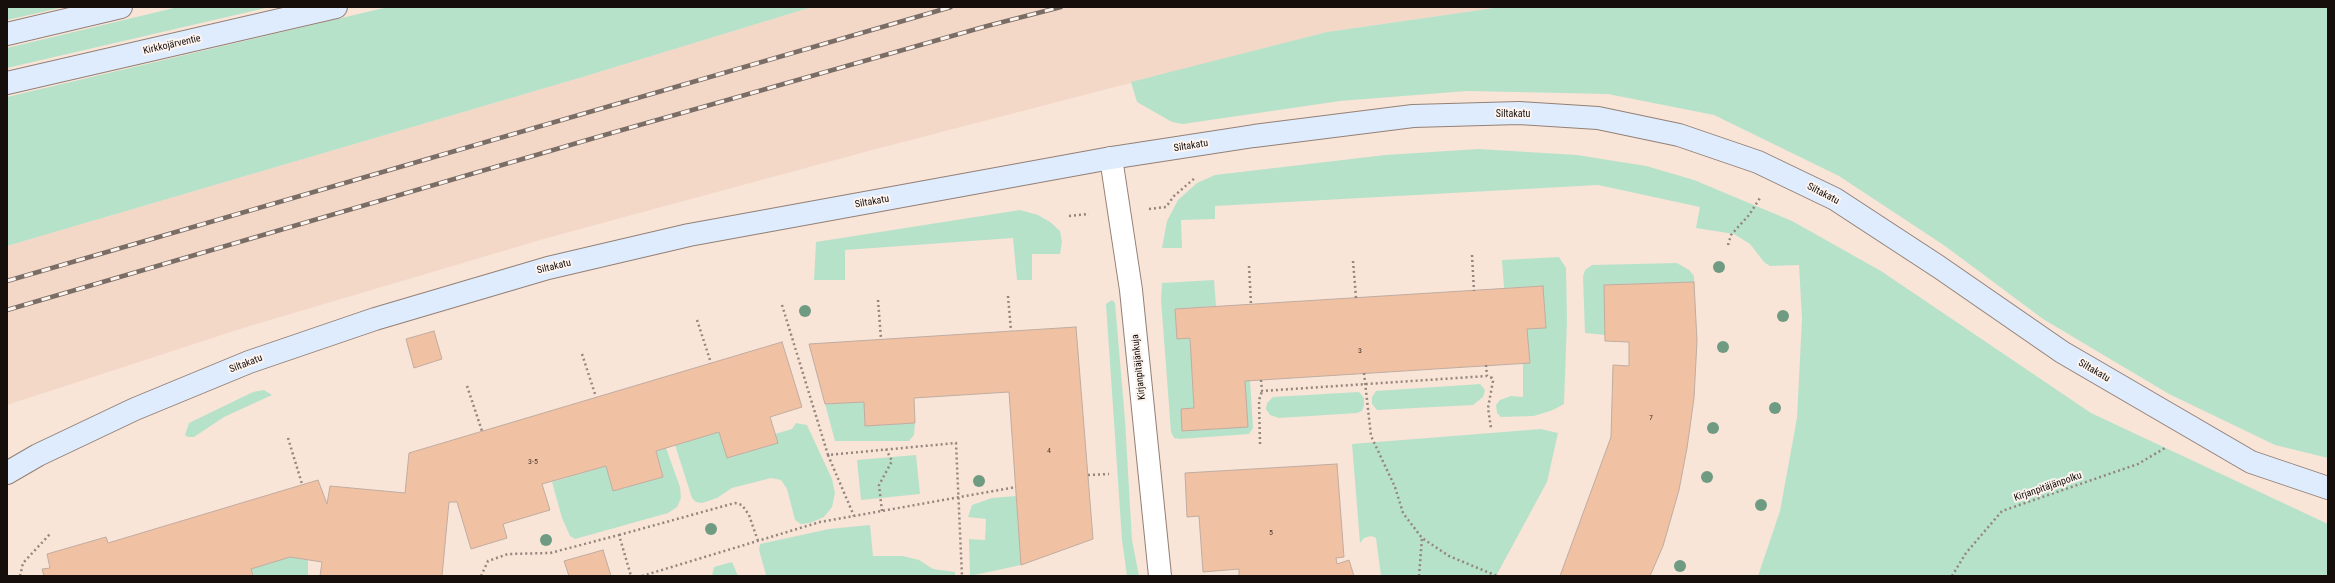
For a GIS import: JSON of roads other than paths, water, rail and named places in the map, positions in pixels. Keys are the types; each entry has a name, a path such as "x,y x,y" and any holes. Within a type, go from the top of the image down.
{"street":[{"path":"7,34 121,7"},
{"name":"Kirkkojärventie","path":"7,84 336,7"},
{"name":"Siltakatu","path":"7,473 38,455 135,409 249,362 375,319 548,268 689,236 1111,158 1254,136 1414,116 1519,113 1598,118 1679,134 1758,162 1835,199 1939,267 2062,352 2251,462 2328,488"},
{"name":"Kirjanpitäjänkuja","path":"1111,158 1131,290 1160,576"}],"railway":[{"path":"7,281 951,7"},
{"path":"7,310 601,136 987,26 1061,7"}]}
